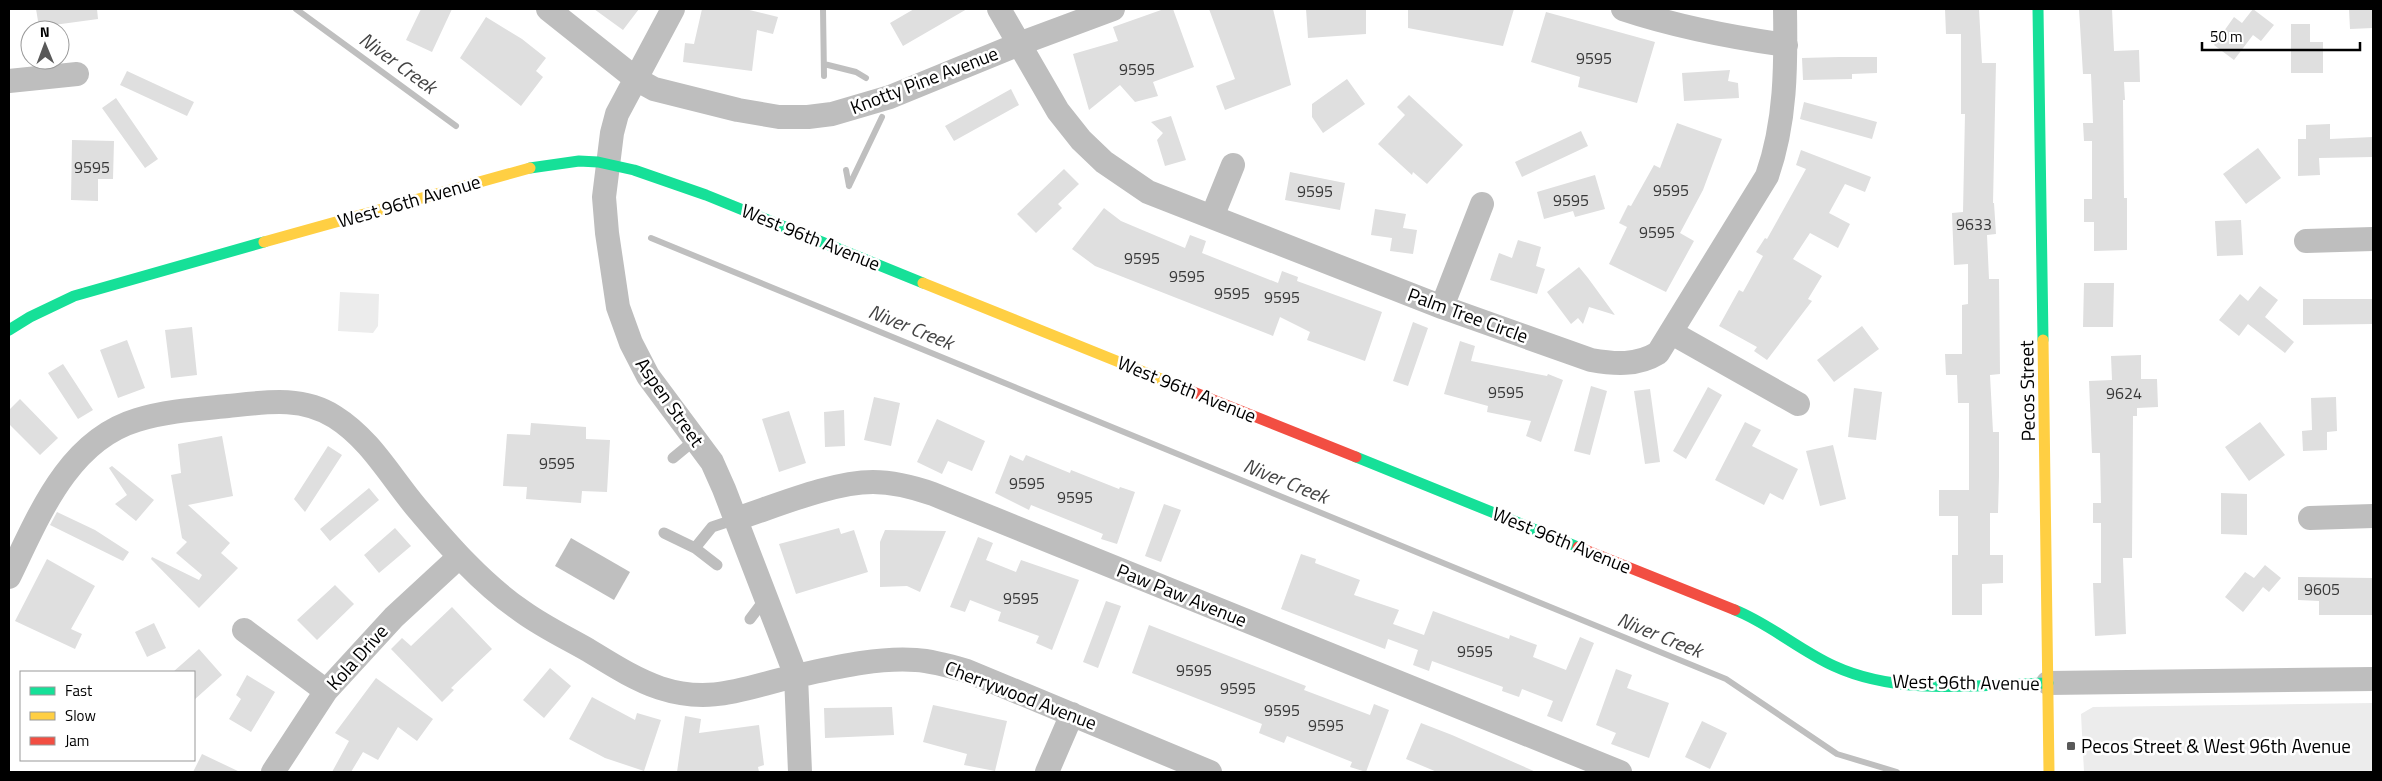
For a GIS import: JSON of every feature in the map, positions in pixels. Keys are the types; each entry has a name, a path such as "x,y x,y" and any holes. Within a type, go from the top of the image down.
{"street":[{"name":"Knotty Pine Avenue","path":"548,9 636,79 671,95 779,117 808,117 832,114 890,97 1019,44 1113,9"},
{"name":"Aspen Street","path":"673,9 617,114 604,197 607,233 618,307 631,343 648,376 712,462 736,519 796,676 800,772"},
{"name":"Palm Tree Circle","path":"999,9 1058,110 1081,140 1104,162 1148,192 1442,307 1591,360 1614,364 1646,361 1658,353 1767,176 1775,152 1783,115 1786,45 1785,9"},
{"path":"1623,9 1714,34 1786,45"},
{"name":"Pecos Street","path":"2038,9 2049,772"},
{"path":"9,81 77,74"},
{"name":"West 96th Avenue","path":"9,330 30,317 74,296 475,183 534,167 561,162 608,164 647,172 706,194 1743,613 1761,621 1817,658 1854,674 1886,682 1914,684 2373,679"},
{"path":"1212,217 1233,165"},
{"path":"1442,307 1482,204"},
{"path":"2306,241 2373,239"},
{"path":"1672,333 1798,404"},
{"name":"Cherrywood Avenue","path":"9,577 56,486 82,453 100,440 136,420 172,412 275,401 314,406 336,417 358,435 459,557 523,612 626,672 656,687 677,694 711,696 796,676 864,664 917,660 946,664 1210,772"},
{"name":"Paw Paw Avenue","path":"736,519 847,485 871,482 908,486 942,497 1620,772"},
{"path":"2310,518 2373,516"},
{"name":"Kola Drive","path":"273,772 326,691 394,617 459,557"},
{"path":"244,630 326,691"},
{"path":"1047,772 1072,714"}],"lane":[{"path":"673,458 696,439"},
{"path":"694,548 712,528 736,519"},
{"path":"664,533 694,548 717,565"},
{"path":"750,619 765,599"}],"shaded area":[{"path":"340,292 379,294 378,326 373,333 338,331"},
{"path":"571,538 630,572 614,600 555,566"},
{"path":"2373,703 2373,772 2084,772 2081,714 2093,707"}],"building":[{"path":"36,9 97,9 98,19 70,23 70,20 38,20"},
{"path":"421,9 452,9 432,52 406,40"},
{"path":"594,9 639,9 623,30"},
{"path":"702,9 745,9 778,17 773,34 757,30 752,71 683,62 685,43 694,44"},
{"path":"914,9 967,9 903,46 890,23"},
{"path":"1164,9 1173,9 1194,67 1153,82 1158,96 1135,102 1120,85 1089,110 1073,54 1118,41 1113,27"},
{"path":"1209,9 1273,9 1291,85 1225,110 1216,86 1235,79"},
{"path":"1306,9 1366,9 1366,34 1308,38"},
{"path":"1408,9 1514,9 1503,46 1408,28"},
{"path":"1945,9 1979,9 1982,63 1996,63 1993,203 1996,234 1987,235 1989,279 1999,279 2000,374 1990,375 1993,432 1999,432 1999,476 1998,513 1990,513 1990,555 2003,555 2003,583 1982,584 1982,615 1952,615 1952,555 1958,555 1958,516 1939,516 1939,490 1969,490 1969,403 1958,403 1957,375 1946,375 1945,354 1962,354 1962,305 1968,304 1968,264 1954,265 1952,213 1963,212 1965,114 1961,114 1961,34 1946,34"},
{"path":"2079,9 2112,9 2114,51 2139,50 2140,82 2124,82 2124,198 2127,198 2127,250 2094,251 2094,222 2084,222 2084,199 2092,199 2092,141 2084,141 2083,123 2093,123 2091,74 2083,74"},
{"path":"2253,9 2274,25 2261,41 2253,35 2234,60 2214,45 2234,17 2242,23"},
{"path":"2349,9 2373,9 2373,28 2350,29"},
{"path":"1546,12 1655,42 1637,103 1578,87 1580,77 1531,62"},
{"path":"486,17 522,39 546,58 536,71 543,77 521,106 460,58"},
{"path":"2291,24 2310,24 2310,42 2323,42 2323,73 2291,73"},
{"path":"1877,57 1877,73 1852,74 1852,79 1803,80 1802,58"},
{"path":"1730,70 1728,81 1738,83 1739,98 1684,101 1682,73"},
{"path":"127,71 194,102 187,116 120,85"},
{"path":"1347,79 1365,104 1323,133 1312,117 1312,104"},
{"path":"1011,89 1019,105 954,141 945,126"},
{"path":"1409,95 1463,145 1427,184 1413,172 1412,175 1378,144 1405,115 1397,107"},
{"path":"116,98 158,159 145,168 102,108"},
{"path":"1804,102 1877,122 1872,139 1800,119"},
{"path":"1171,116 1186,160 1165,166 1157,140 1163,133 1151,122"},
{"path":"1677,123 1722,139 1703,190 1680,233 1694,241 1666,292 1609,264 1627,227 1619,223 1628,205 1631,206 1654,165 1660,168"},
{"path":"2330,124 2330,139 2373,137 2373,157 2319,158 2320,175 2298,176 2298,139 2306,139 2306,125"},
{"path":"1581,131 1588,146 1522,177 1515,162"},
{"path":"72,140 114,141 113,179 98,179 98,201 71,200"},
{"path":"2258,148 2281,178 2246,204 2223,174"},
{"path":"1801,150 1871,177 1865,192 1845,184 1829,213 1850,224 1838,248 1810,233 1793,259 1822,276 1808,299 1812,301 1767,360 1754,351 1757,347 1719,326 1739,290 1743,292 1763,256 1756,252 1765,238 1767,239 1806,169 1796,165"},
{"path":"1064,169 1079,184 1058,204 1062,208 1036,233 1017,214"},
{"path":"1290,172 1345,183 1340,210 1285,200"},
{"path":"1595,175 1605,209 1575,217 1573,211 1544,219 1537,192"},
{"path":"1104,208 1121,221 1185,248 1190,235 1206,241 1202,253 1278,283 1282,271 1298,277 1297,281 1382,312 1365,361 1307,340 1310,332 1280,317 1273,336 1095,266 1072,249"},
{"path":"1375,209 1406,214 1403,228 1417,230 1413,254 1390,251 1392,238 1371,235"},
{"path":"2241,220 2243,255 2217,256 2215,221"},
{"path":"1518,240 1541,247 1536,266 1545,269 1537,294 1490,280 1499,253 1512,258"},
{"path":"1579,267 1615,315 1589,307 1583,324 1578,318 1571,324 1547,292"},
{"path":"2084,283 2114,283 2113,327 2083,327"},
{"path":"2260,286 2278,300 2265,317 2294,342 2285,353 2248,324 2239,336 2219,320 2240,294 2248,301"},
{"path":"2303,299 2373,299 2373,324 2303,325"},
{"path":"1413,322 1428,328 1408,386 1393,381"},
{"path":"1862,326 1879,349 1834,382 1817,360"},
{"path":"192,327 197,375 171,378 165,330"},
{"path":"127,340 145,388 118,398 100,350"},
{"path":"1460,341 1475,346 1471,361 1547,376 1548,374 1563,380 1541,442 1526,436 1531,421 1487,412 1488,406 1444,394"},
{"path":"2141,355 2141,379 2157,379 2158,407 2137,408 2137,416 2133,416 2132,558 2123,558 2126,634 2095,636 2093,583 2101,583 2101,523 2093,523 2093,503 2101,503 2100,453 2092,453 2089,381 2112,380 2111,356"},
{"path":"63,364 93,410 78,419 48,373"},
{"path":"1591,386 1607,391 1590,455 1574,451"},
{"path":"1708,387 1722,395 1686,459 1673,451"},
{"path":"1854,388 1882,392 1876,440 1848,437"},
{"path":"1650,389 1660,462 1645,464 1634,391"},
{"path":"874,397 900,403 891,446 864,440"},
{"path":"2336,397 2337,431 2327,432 2327,450 2303,451 2302,431 2312,430 2311,398"},
{"path":"20,399 58,438 40,455 9,424 9,410"},
{"path":"844,410 845,446 825,447 824,412"},
{"path":"789,411 806,463 779,472 762,419"},
{"path":"937,419 985,441 972,471 948,461 942,474 917,462"},
{"path":"1745,422 1761,430 1752,446 1798,469 1783,500 1770,493 1764,505 1715,480"},
{"path":"2260,422 2285,455 2249,481 2225,447"},
{"path":"531,423 586,427 586,439 610,440 607,492 582,491 581,503 526,499 527,487 503,486 507,434 530,435"},
{"path":"222,436 233,496 188,505 230,543 221,553 238,568 199,608 151,559 152,557 199,580 202,575 176,553 187,542 182,538 171,475 181,473 178,444"},
{"path":"1833,445 1846,499 1820,506 1806,451"},
{"path":"328,446 342,455 305,512 294,499"},
{"path":"1010,455 1023,461 1026,455 1070,473 1071,470 1119,489 1120,487 1135,492 1117,544 1101,539 1103,534 1031,505 1029,510 995,493"},
{"path":"112,466 154,500 136,521 115,504 127,495 109,468"},
{"path":"369,488 379,500 330,541 320,529"},
{"path":"2221,493 2247,494 2247,535 2221,534"},
{"path":"1164,504 1181,510 1161,562 1145,556"},
{"path":"57,512 95,530 129,552 123,561 50,525"},
{"path":"395,528 411,546 379,573 364,555"},
{"path":"839,528 841,534 854,530 868,572 796,594 779,544"},
{"path":"885,530 946,531 920,592 907,586 880,587 880,542"},
{"path":"978,537 993,543 986,560 1016,572 1021,560 1079,580 1052,650 1036,643 1039,636 998,621 1001,612 970,600 965,612 950,607"},
{"path":"1301,554 1316,559 1315,563 1360,580 1354,595 1399,610 1393,624 1424,635 1433,611 1509,639 1510,635 1537,645 1533,657 1566,670 1580,637 1594,643 1562,722 1547,716 1553,701 1522,689 1519,697 1502,691 1503,687 1432,661 1429,671 1413,665 1418,650 1388,639 1385,649 1281,609"},
{"path":"47,559 95,586 71,629 82,634 75,649 15,621"},
{"path":"2265,565 2281,578 2269,592 2263,587 2243,612 2225,597 2245,572 2254,578"},
{"path":"2298,577 2373,578 2373,615 2319,615 2319,601 2298,600"},
{"path":"335,585 354,604 317,640 297,620"},
{"path":"1106,601 1121,606 1098,668 1083,662"},
{"path":"452,607 492,649 451,688 454,690 442,702 391,649 402,638 411,646"},
{"path":"154,623 166,648 147,657 135,632"},
{"path":"1149,625 1306,686 1304,690 1370,715 1374,704 1389,710 1366,772 1350,767 1352,762 1287,736 1284,743 1259,733 1262,724 1132,673"},
{"path":"199,649 222,675 195,699 195,671 174,671"},
{"path":"550,668 571,686 544,718 523,700"},
{"path":"1616,669 1632,675 1627,688 1669,703 1649,758 1611,744 1616,733 1596,725"},
{"path":"247,675 275,692 251,732 229,719 241,699 236,695"},
{"path":"376,678 433,719 417,741 398,727 378,760 363,752 351,772 332,772 349,741 335,733"},
{"path":"592,697 635,720 637,713 661,720 644,771 605,758 569,739"},
{"path":"933,705 1007,721 995,771 964,765 967,754 923,742"},
{"path":"892,707 894,735 825,738 824,708"},
{"path":"685,716 701,719 699,733 759,725 764,765 758,767 759,772 677,772"},
{"path":"1702,721 1727,733 1710,769 1685,757"},
{"path":"1421,723 1536,772 1437,772 1406,759"},
{"path":"202,754 240,772 193,772"}],"waterway":[{"name":"Niver Creek","path":"296,9 456,126"},
{"path":"823,9 824,76"},
{"path":"824,64 856,72 866,78"},
{"path":"849,186 882,117"},
{"path":"846,170 849,186"},
{"name":"Niver Creek","path":"651,238 1726,679 1837,754 1897,772"}],"traffic: fast":[{"path":"2038,9 2043,340"},
{"path":"530,168 579,161 598,162 634,170 706,195 923,283"},
{"path":"9,330 30,317 74,296 264,242"},
{"path":"1356,457 1578,547"},
{"path":"1735,610 1760,622 1821,660 1859,675 1885,682 1939,686 2048,683"}],"traffic: slow":[{"path":"264,242 530,168"},
{"path":"923,283 1186,389"},
{"path":"2043,340 2049,772"}],"traffic: jam":[{"path":"1186,389 1356,457"},
{"path":"1578,547 1735,610"}],"place":[{"name":"Pecos Street & West 96th Avenue","path":"2071,746"}]}
